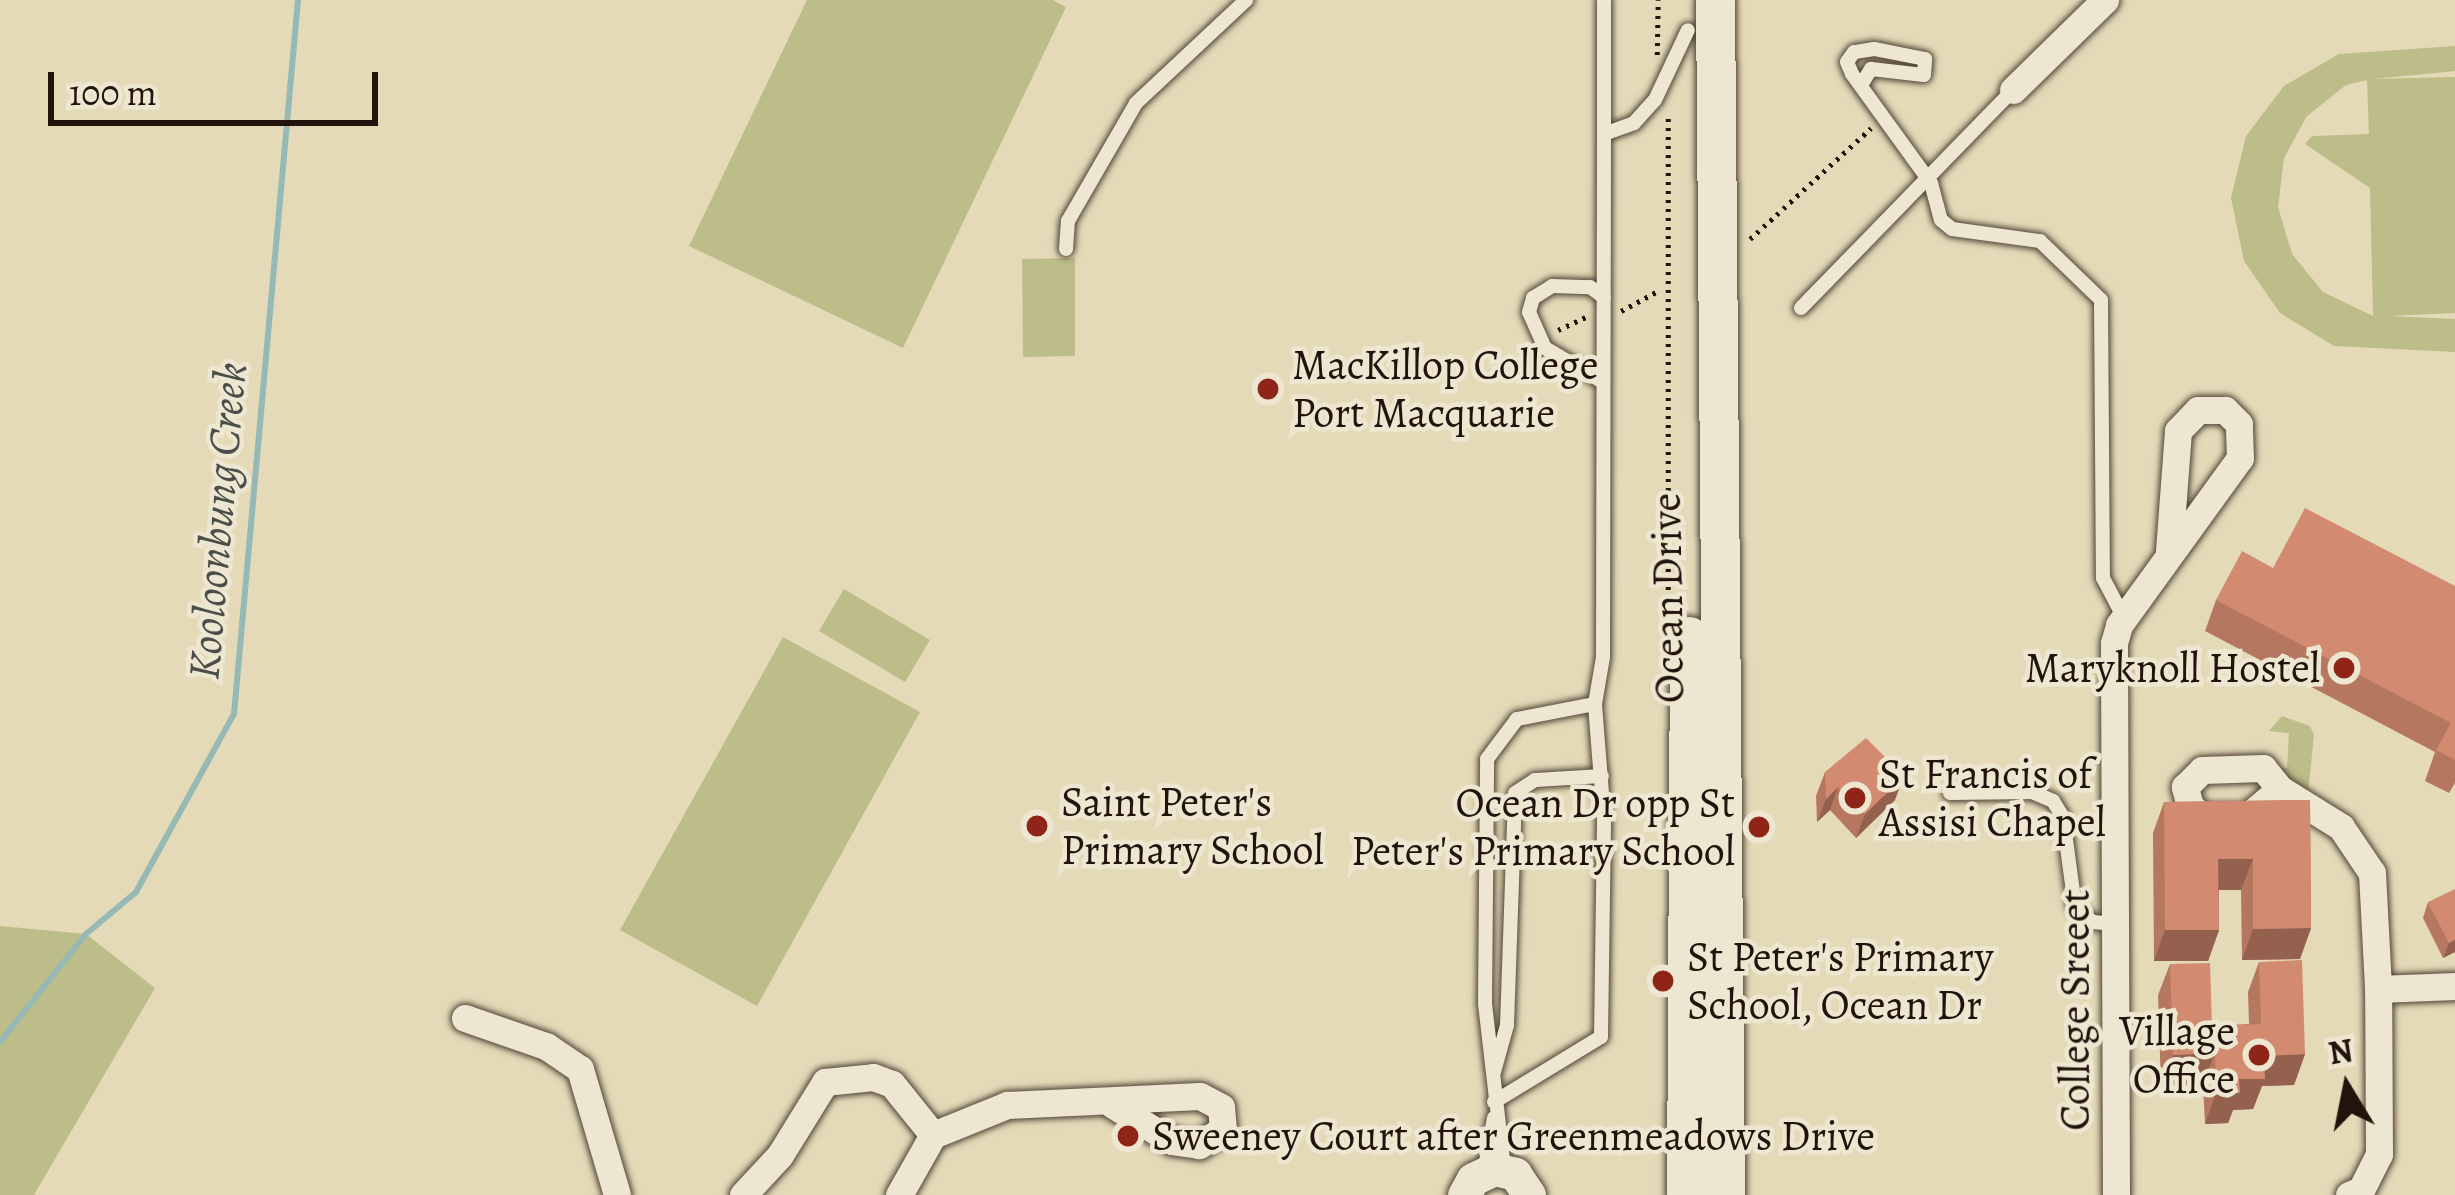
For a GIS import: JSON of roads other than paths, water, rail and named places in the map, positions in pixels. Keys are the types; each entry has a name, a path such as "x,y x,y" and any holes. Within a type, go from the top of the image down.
{"main road":[{"name":"Ocean Drive","path":"1714,0 1725,1195"},
{"name":"Ocean Drive","path":"1686,1195 1688,15"}],"street":[{"path":"2013,90 2100,2"},
{"name":"College Sreeet","path":"2116,1195 2114,654 2124,618 2169,552 2185,542 2240,458 2240,424 2225,410 2198,410 2178,431 2169,552"},
{"path":"2272,779 2341,827 2372,873 2381,1136 2359,1193"},
{"path":"2378,989 2455,986"},
{"path":"465,1018 546,1046 580,1069 617,1195"},
{"path":"743,1195 780,1155 808,1098 825,1082 873,1077 892,1084 933,1135"},
{"path":"899,1195 933,1135 1007,1105 1113,1105"}],"lane":[{"path":"1066,249 1068,221 1136,104 1246,0"},
{"path":"1495,1108 1601,1037 1602,776 1595,704 1603,657 1604,0"},
{"path":"1604,134 1634,123 1660,89 1688,15"},
{"path":"1861,86 1871,69 1924,75 1929,63 1912,53 1854,52 1847,62 1861,86 1930,183 1941,220 1952,230 2040,241 2101,300 2103,578 2124,618"},
{"path":"1801,308 1930,183 1940,160 2013,90"},
{"path":"1603,382 1545,348 1529,312 1533,298 1552,286 1590,287 1604,297"},
{"path":"1510,1186 1492,1076 1487,760 1517,719 1595,704"},
{"path":"1492,1076 1507,1025 1515,794 1535,780 1602,776"},
{"path":"1950,793 2032,792 2053,801 2063,817 2075,908 2092,922 2118,924"}],"waterway":[{"name":"Kooloonbung Creek","path":"0,1042 86,934 136,892 234,714 298,0"}],"place":[{"name":"MacKillop College Port Macquarie","path":"1268,389"},
{"name":"Maryknoll Hostel","path":"2344,668"},
{"name":"St Francis of Assisi Chapel","path":"1855,798"},
{"name":"Saint Peter's Primary School","path":"1037,826"},
{"name":"Ocean Dr opp St Peter's Primary School","path":"1759,827"},
{"name":"St Peter's Primary School, Ocean Dr","path":"1663,981"},
{"name":"Village Office","path":"2259,1055"},
{"name":"Sweeney Court after Greenmeadows Drive","path":"1128,1136"}]}
